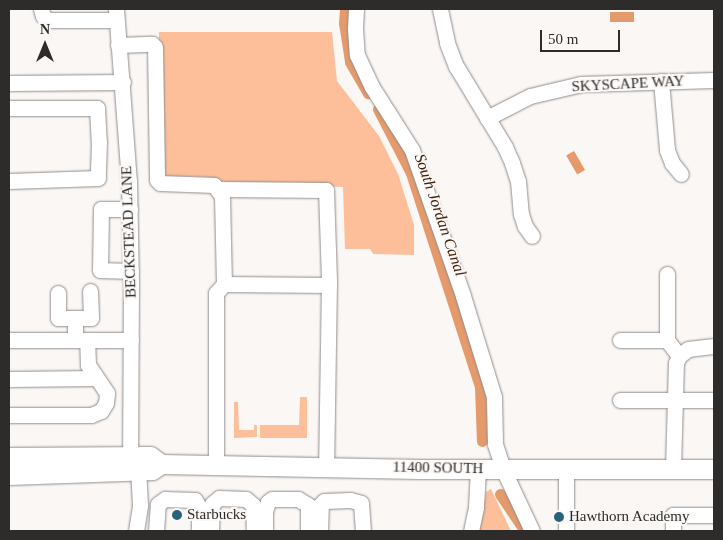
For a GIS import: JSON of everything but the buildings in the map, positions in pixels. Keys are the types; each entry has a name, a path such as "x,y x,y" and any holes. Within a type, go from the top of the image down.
{"main road":[{"name":"11400 SOUTH","path":"9,475 134,464 150,456 161,464 478,469 714,469"},
{"name":"11400 SOUTH","path":"9,457 134,464"}],"street":[{"path":"41,9 43,16 48,20 116,14"},
{"path":"356,9 357,55 372,87 412,150 463,296 494,397 496,444 503,469 532,531"},
{"path":"440,9 447,42 456,66 512,163 518,181 521,214 525,226 532,236"},
{"name":"BECKSTEAD LANE","path":"116,14 123,82 130,208 134,464 140,505 136,531"},
{"path":"118,45 152,44 155,47 157,180 160,183 207,183 220,189 326,190 329,285 326,466"},
{"name":"SKYSCAPE WAY","path":"487,118 509,105 551,89 596,83 714,80"},
{"path":"661,81 667,150 672,163 682,174"},
{"path":"9,83 123,82"},
{"path":"9,108 97,108 99,142 98,178 9,181"},
{"path":"220,189 222,196 224,284"},
{"path":"130,208 101,208 100,270 131,271"},
{"path":"667,274 667,340 679,356"},
{"path":"216,464 216,292 224,284 329,285"},
{"path":"58,292 58,318 91,318 90,291"},
{"path":"9,415 91,415 101,411 106,403 107,393 88,365 74,318"},
{"path":"9,340 131,340"},
{"path":"620,340 667,340"},
{"path":"673,469 676,363 679,356 688,349 697,346 714,346"},
{"path":"9,380 96,378"},
{"path":"620,400 714,400"},
{"path":"471,531 476,507 478,469"},
{"path":"566,469 566,531"},
{"path":"211,531 212,504 219,498 246,499 253,504 254,531"},
{"path":"265,531 265,511 268,502 272,499 298,498 308,505 308,531"},
{"path":"156,531 158,504 165,499 195,500 199,507 199,531"},
{"path":"320,531 321,504 324,501 350,500 361,503 363,531"},
{"path":"673,531 673,515 714,515"}],"shaded area":[{"path":"610,12 634,12 634,22 610,22"},
{"path":"159,32 332,32 337,81 379,136 398,174 414,225 414,255 373,254 370,249 345,249 343,187 226,182 208,177 167,176 159,169"},
{"path":"574,151 585,170 577,175 566,156"},
{"path":"300,397 307,397 307,438 260,438 260,425 299,425"},
{"path":"234,402 238,402 239,430 254,430 254,425 257,425 257,437 234,438"},
{"path":"491,489 511,531 479,531 486,492"}],"waterway":[{"name":"South Jordan Canal","path":"345,9 344,23 350,62 368,93"},
{"name":"South Jordan Canal","path":"378,109 411,173 480,387 482,441"},
{"name":"South Jordan Canal","path":"500,494 525,531"}],"place":[{"name":"Starbucks","path":"177,515"},
{"name":"Hawthorn Academy","path":"559,517"}]}
